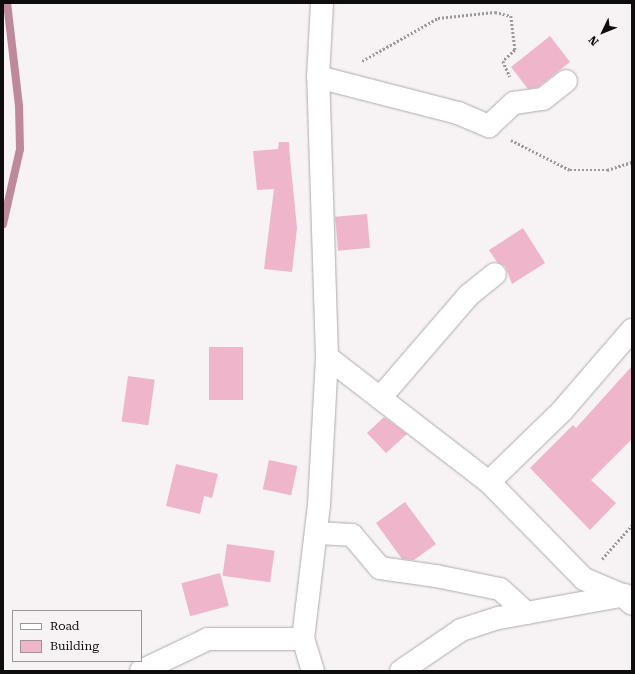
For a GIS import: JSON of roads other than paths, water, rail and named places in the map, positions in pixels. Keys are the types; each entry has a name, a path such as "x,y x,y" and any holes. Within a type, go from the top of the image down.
{"street":[{"path":"313,671 303,639 316,533 327,358 318,77 322,3"},
{"path":"318,77 458,113 488,126 514,104 529,100 543,99 566,81"},
{"path":"380,398 469,294 495,274"},
{"path":"489,482 562,411 632,330"},
{"path":"327,358 489,482 584,579 629,598"},
{"path":"316,533 352,535 380,568 436,576 500,589 527,613"},
{"path":"401,671 461,630 527,613 629,598"},
{"path":"141,671 208,639 303,639"}],"waterway":[{"path":"3,224 20,149 19,106 7,3"}]}
